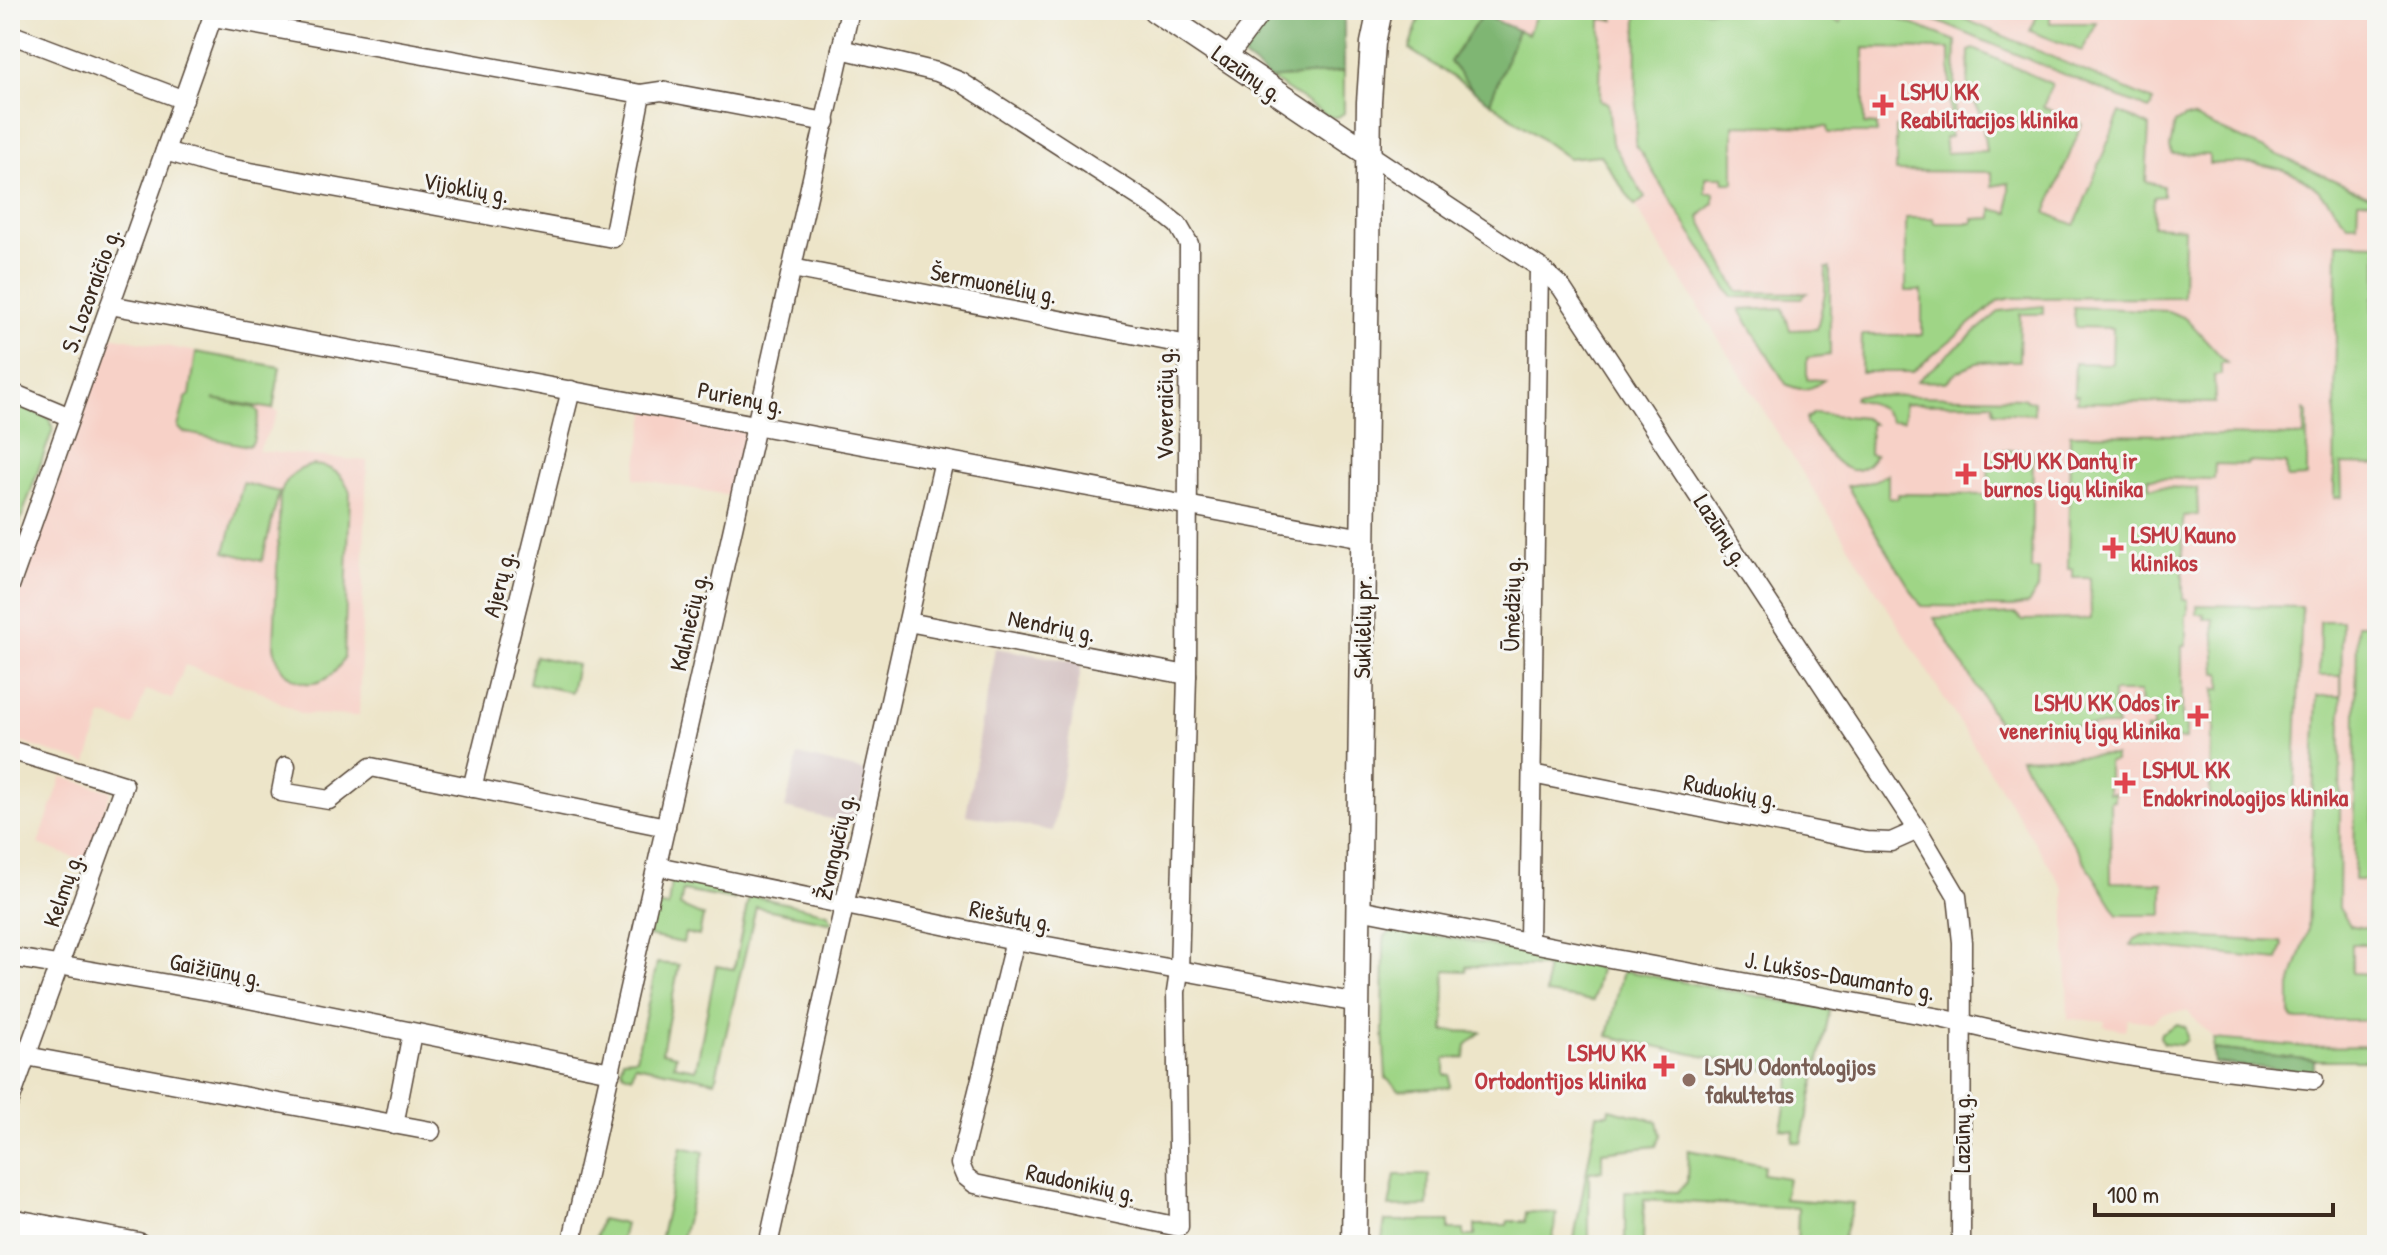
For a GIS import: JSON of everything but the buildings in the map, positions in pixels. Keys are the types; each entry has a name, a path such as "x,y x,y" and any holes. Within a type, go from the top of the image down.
{"main road":[{"name":"Lazūnų g.","path":"1155,10 1369,154"},
{"name":"Sukilėlių pr.","path":"1354,1245 1369,154 1371,69 1380,10"},
{"path":"10,1221 138,1245"}],"street":[{"name":"Kalniečių g.","path":"571,1245 850,10"},
{"path":"1227,58 1263,10"},
{"path":"214,13 641,94 661,91 826,122"},
{"name":"S. Lozoraičio g.","path":"10,586 15,555 70,417 214,13"},
{"path":"10,34 184,100"},
{"name":"Voveraičių g.","path":"841,49 937,72 961,82 1158,209 1178,225 1189,244 1187,675 1179,972"},
{"name":"Vijoklių g.","path":"165,151 217,166 613,238 641,94"},
{"name":"Lazūnų g.","path":"1369,154 1539,267 1561,287 1918,830 1957,896 1962,942 1961,1245"},
{"name":"Ūmėdžių g.","path":"1529,941 1539,267"},
{"name":"Šermuonėlių g.","path":"792,268 1188,345"},
{"name":"Purienų g.","path":"110,305 1363,538"},
{"name":"Ajerų g.","path":"472,788 571,390"},
{"path":"10,392 70,417"},
{"name":"Žvangučių g.","path":"768,1245 944,460"},
{"name":"Nendrių g.","path":"908,622 1187,675"},
{"name":"Kelmų g.","path":"10,750 124,785 10,1101"},
{"path":"286,766 281,792 329,800 371,767 666,827"},
{"name":"Ruduokių g.","path":"1532,774 1866,841 1891,842 1918,830"},
{"name":"Riešutų g.","path":"657,866 1015,940 1358,1003"},
{"name":"J. Lukšos-Daumanto g.","path":"1359,909 2189,1065 2314,1080"},
{"name":"Raudonikių g.","path":"1015,940 960,1164 965,1176 975,1184 1179,1227 1176,992 1179,972"},
{"name":"Gaižiūnų g.","path":"10,957 209,991 611,1072"},
{"path":"394,1125 412,1033"},
{"path":"26,1056 431,1131"}],"shaded area":[{"name":"LSMU Kauno klinikos","path":"1422,10 2377,10 2377,1060 2314,1060 2213,1049 2214,1039 2187,1011 2163,1013 2152,1022 2127,1019 2125,1030 2104,1026 2105,1021 2068,1019 2064,889 1635,206 1600,155 1568,158 1409,49"},
{"path":"110,336 280,367 273,409 279,412 258,451 367,461 359,716 302,714 257,690 185,665 172,699 146,690 133,726 102,715 87,763 10,739 10,615"},
{"path":"647,410 746,429 733,496 634,478"},
{"path":"995,648 1082,663 1053,831 966,815"},
{"path":"798,755 868,772 855,825 785,808"},
{"path":"62,777 111,791 86,862 38,844"}],"green space":[{"path":"1274,10 1344,10 1344,71 1270,79 1242,56 1243,47"},
{"path":"1422,10 1471,10 1482,15 1450,62 1473,90 1409,49"},
{"path":"1538,10 1607,10 1614,20 1601,19 1600,100 1608,103 1612,143 1645,198 1635,206 1600,155 1568,158 1490,102 1518,30 1528,34"},
{"path":"1637,10 1813,10 1840,23 1847,10 1875,10 1956,41 1954,126 1950,127 1950,49 1864,48 1864,124 1877,125 1877,133 1828,133 1827,127 1734,125 1734,183 1724,183 1723,177 1706,177 1706,193 1714,193 1714,203 1699,217 1738,292 1807,293 1802,298 1732,297 1636,145"},
{"path":"1910,10 1944,10 2153,101 2152,107 2149,109 2128,101"},
{"path":"2040,10 2050,10 2050,23 2097,23 2082,51 2030,31"},
{"path":"1482,15 1518,30 1490,102 1473,90 1450,62"},
{"path":"1974,49 2052,84 2043,107 2082,124 2046,213 2075,225 2120,112 2149,126 2146,182 2163,186 2163,196 2154,197 2153,226 2184,228 2183,297 2012,298 1998,301 1912,372 1861,372 1862,335 1922,335 1922,291 1906,291 1906,218 1933,218 1934,223 1973,223 1973,219 1992,218 1992,209 2009,213 2009,183 1992,186 1992,172 1896,171 1896,127 1950,127 1950,137 1944,138 1946,153 1986,151 1981,114 1968,90 1969,51"},
{"path":"1344,71 1344,113 1338,117 1330,117 1270,79"},
{"path":"2185,117 2195,118 2372,197 2373,201 2358,201 2357,224 2348,224 2318,190 2294,174 2253,164 2209,164 2209,155 2172,154 2170,147 2175,123"},
{"path":"2337,243 2377,244 2377,294 2373,298 2377,465 2341,464 2342,497 2334,498"},
{"path":"1826,268 1830,268 1830,355 1807,358 1807,379 1824,380 1810,388 1796,388 1786,384 1740,310 1783,308 1790,330 1817,329 1825,293"},
{"path":"2043,306 2043,314 2020,314 2019,361 1988,361 1971,365 1946,382 1917,381 2000,311"},
{"path":"2073,307 2168,311 2186,318 2227,363 2221,363 2221,375 2214,376 2215,403 2077,402 2078,395 2074,395 2075,363 2112,364 2113,328 2076,327"},
{"path":"196,352 280,367 273,409 213,399 255,408 259,413 253,442 248,446 183,432 178,427 186,398 190,395"},
{"path":"1855,395 2024,398 2034,401 2034,414 1994,412 1993,403 1904,404 1904,420 1891,421 1880,408 1854,399"},
{"path":"10,402 49,418 53,429 18,527 10,535"},
{"path":"2304,410 2307,413 2307,477 2287,478 2286,464 2248,462 2247,465 2215,464 2214,479 2149,478 2149,487 2197,488 2198,515 2183,516 2183,600 2188,600 2186,645 2182,645 2182,724 2186,725 2186,739 2146,739 2146,730 2153,729 2153,713 2141,713 2140,692 2113,692 2113,720 2117,720 2117,726 2001,727 1934,618 2016,614 2022,620 2091,619 2090,578 2073,578 2073,569 2068,569 2070,434 2304,436"},
{"path":"1814,413 1864,418 1873,424 1870,424 1869,454 1875,455 1866,466 1856,470 1846,468 1828,453 1806,424 1806,419"},
{"path":"1989,450 2033,450 2031,570 2039,570 2038,589 2028,604 2013,607 1921,606 1847,486 1872,482 1888,474 1888,497 1898,498 1898,494 1988,495"},
{"path":"313,465 336,472 350,492 344,658 325,679 304,683 285,671 274,646 280,496 292,475"},
{"path":"243,483 279,492 262,561 225,552"},
{"path":"2197,605 2302,607 2294,798 2210,797 2215,689 2221,689 2221,673 2216,673 2213,619 2204,619 2204,614 2197,614"},
{"path":"2320,621 2342,621 2339,908 2350,925 2369,929 2370,944 2352,944 2352,973 2377,974 2377,1020 2298,1020 2290,1014 2290,987 2308,931 2317,696 2341,696 2341,676 2319,676"},
{"path":"2357,625 2377,625 2373,880 2354,880"},
{"path":"535,656 577,665 571,692 529,683"},
{"path":"2115,755 2115,761 2108,762 2108,793 2114,793 2114,800 2110,801 2111,882 2163,883 2163,915 2118,915 2020,758"},
{"path":"676,879 736,892 734,900 683,891 680,906 703,916 699,936 685,933 683,943 648,936 656,905 668,907 671,882"},
{"path":"749,895 828,913 833,923 756,907 715,1081 635,1065 632,1076 624,1073 621,1068 623,1059 636,1058 657,963 679,965 662,1052 676,1055 674,1065 696,1069 716,966 734,969"},
{"path":"1396,929 1600,969 1593,1001 1546,994 1546,967 1467,966 1466,971 1445,970 1444,1031 1481,1032 1466,1045 1465,1058 1445,1058 1445,1075 1450,1075 1450,1087 1399,1090 1386,1078 1383,1030 1384,943 1385,936"},
{"path":"2143,935 2281,942 2283,945 2278,960 2131,945"},
{"path":"1626,971 1830,1010 1801,1143 1793,1142 1794,1131 1781,1129 1791,1075 1608,1036 1622,974"},
{"path":"2177,1024 2186,1027 2187,1040 2180,1045 2164,1043 2161,1033"},
{"path":"2214,1039 2306,1047 2377,1046 2377,1060 2314,1060 2213,1049"},
{"path":"2213,1049 2314,1060 2314,1073 2214,1063"},
{"path":"1609,1109 1657,1121 1660,1135 1656,1146 1602,1152 1602,1171 1589,1172 1589,1245 1573,1245 1597,1114 1608,1114"},
{"path":"681,1147 704,1152 680,1245 659,1245"},
{"path":"1688,1150 1764,1165 1763,1174 1788,1178 1784,1199 1853,1204 1841,1245 1797,1245 1798,1208 1644,1200 1643,1245 1625,1245 1625,1191 1678,1192 1687,1182"},
{"path":"1395,1175 1429,1175 1428,1206 1389,1207"},
{"path":"1526,1212 1557,1213 1552,1245 1381,1245 1385,1221 1449,1221 1449,1230 1464,1230 1464,1236 1475,1236 1475,1225 1507,1225 1508,1221 1525,1221"},
{"path":"601,1219 625,1224 621,1240 636,1245 594,1245"}],"place":[{"name":"LSMU KK Reabilitacijos klinika","path":"1883,105"},
{"name":"LSMU KK Dantų ir burnos ligų klinika","path":"1966,474"},
{"name":"LSMU Kauno klinikos","path":"2113,548"},
{"name":"LSMU KK Odos ir venerinių ligų klinika","path":"2198,716"},
{"name":"LSMUL KK Endokrinologijos klinika","path":"2125,783"},
{"name":"LSMU KK Ortodontijos klinika","path":"1664,1066"},
{"name":"LSMU Odontologijos fakultetas","path":"1689,1080"}]}
